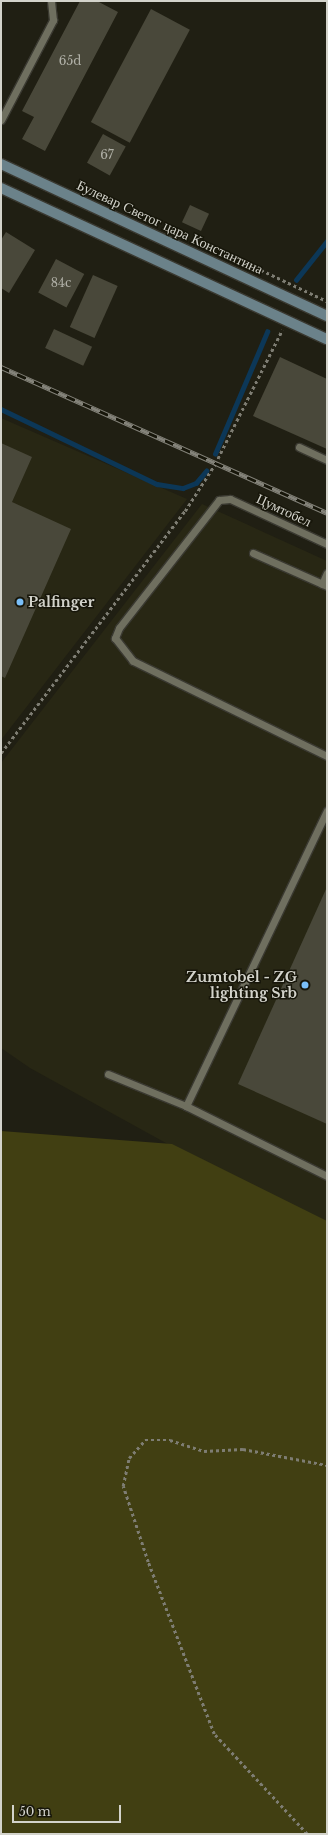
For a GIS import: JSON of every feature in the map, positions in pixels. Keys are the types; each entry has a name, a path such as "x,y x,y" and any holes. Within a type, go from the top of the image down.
{"main road":[{"name":"Булевар Светог цара Константина","path":"1,164 327,316"},
{"path":"1,188 327,339"}],"lane":[{"path":"1,120 53,20 51,1"},
{"path":"299,447 327,460"},
{"name":"Цумтобел","path":"327,544 230,499 219,500 212,506 115,638 119,647 140,665 327,756"},
{"path":"253,554 325,585 327,573"},
{"path":"186,1106 327,811"},
{"path":"108,1074 186,1106 327,1176"}],"path":[{"path":"1,753 185,511 215,464 287,320"},
{"path":"307,1834 214,1734 148,1562 123,1486 129,1458 145,1440 170,1440 204,1451 243,1449 327,1465"}],"shaded area":[{"path":"1,418 187,499 1,740"},
{"path":"202,504 327,561 327,1232 30,1068 1,1048 1,763"},
{"path":"1,1131 172,1144 327,1221 327,1834 1,1834"}],"building":[{"path":"80,1 97,1 118,12 45,151 22,139 34,117 22,111"},
{"path":"151,9 190,30 130,143 91,122"},
{"path":"103,134 126,147 110,175 87,163"},
{"path":"190,205 209,214 201,231 182,222"},
{"path":"6,232 35,250 9,293 1,288 1,240"},
{"path":"56,259 84,274 66,308 38,293"},
{"path":"93,275 118,286 94,338 70,327"},
{"path":"54,329 92,347 83,366 45,348"},
{"path":"280,357 327,379 327,449 253,416"},
{"name":"Palfinger","path":"1,443 32,457 12,502 71,529 5,678 1,676"},
{"name":"Zumtobel - ZG lighting Srb","path":"327,887 327,1124 238,1084"}],"waterway":[{"path":"296,280 327,241"},
{"path":"215,454 267,332"},
{"path":"1,409 157,484 183,488 196,483 206,471"}],"railway":[{"path":"1,367 327,513"}],"place":[{"name":"Palfinger","path":"20,602"},
{"name":"Zumtobel - ZG lighting Srb","path":"305,985"}]}
